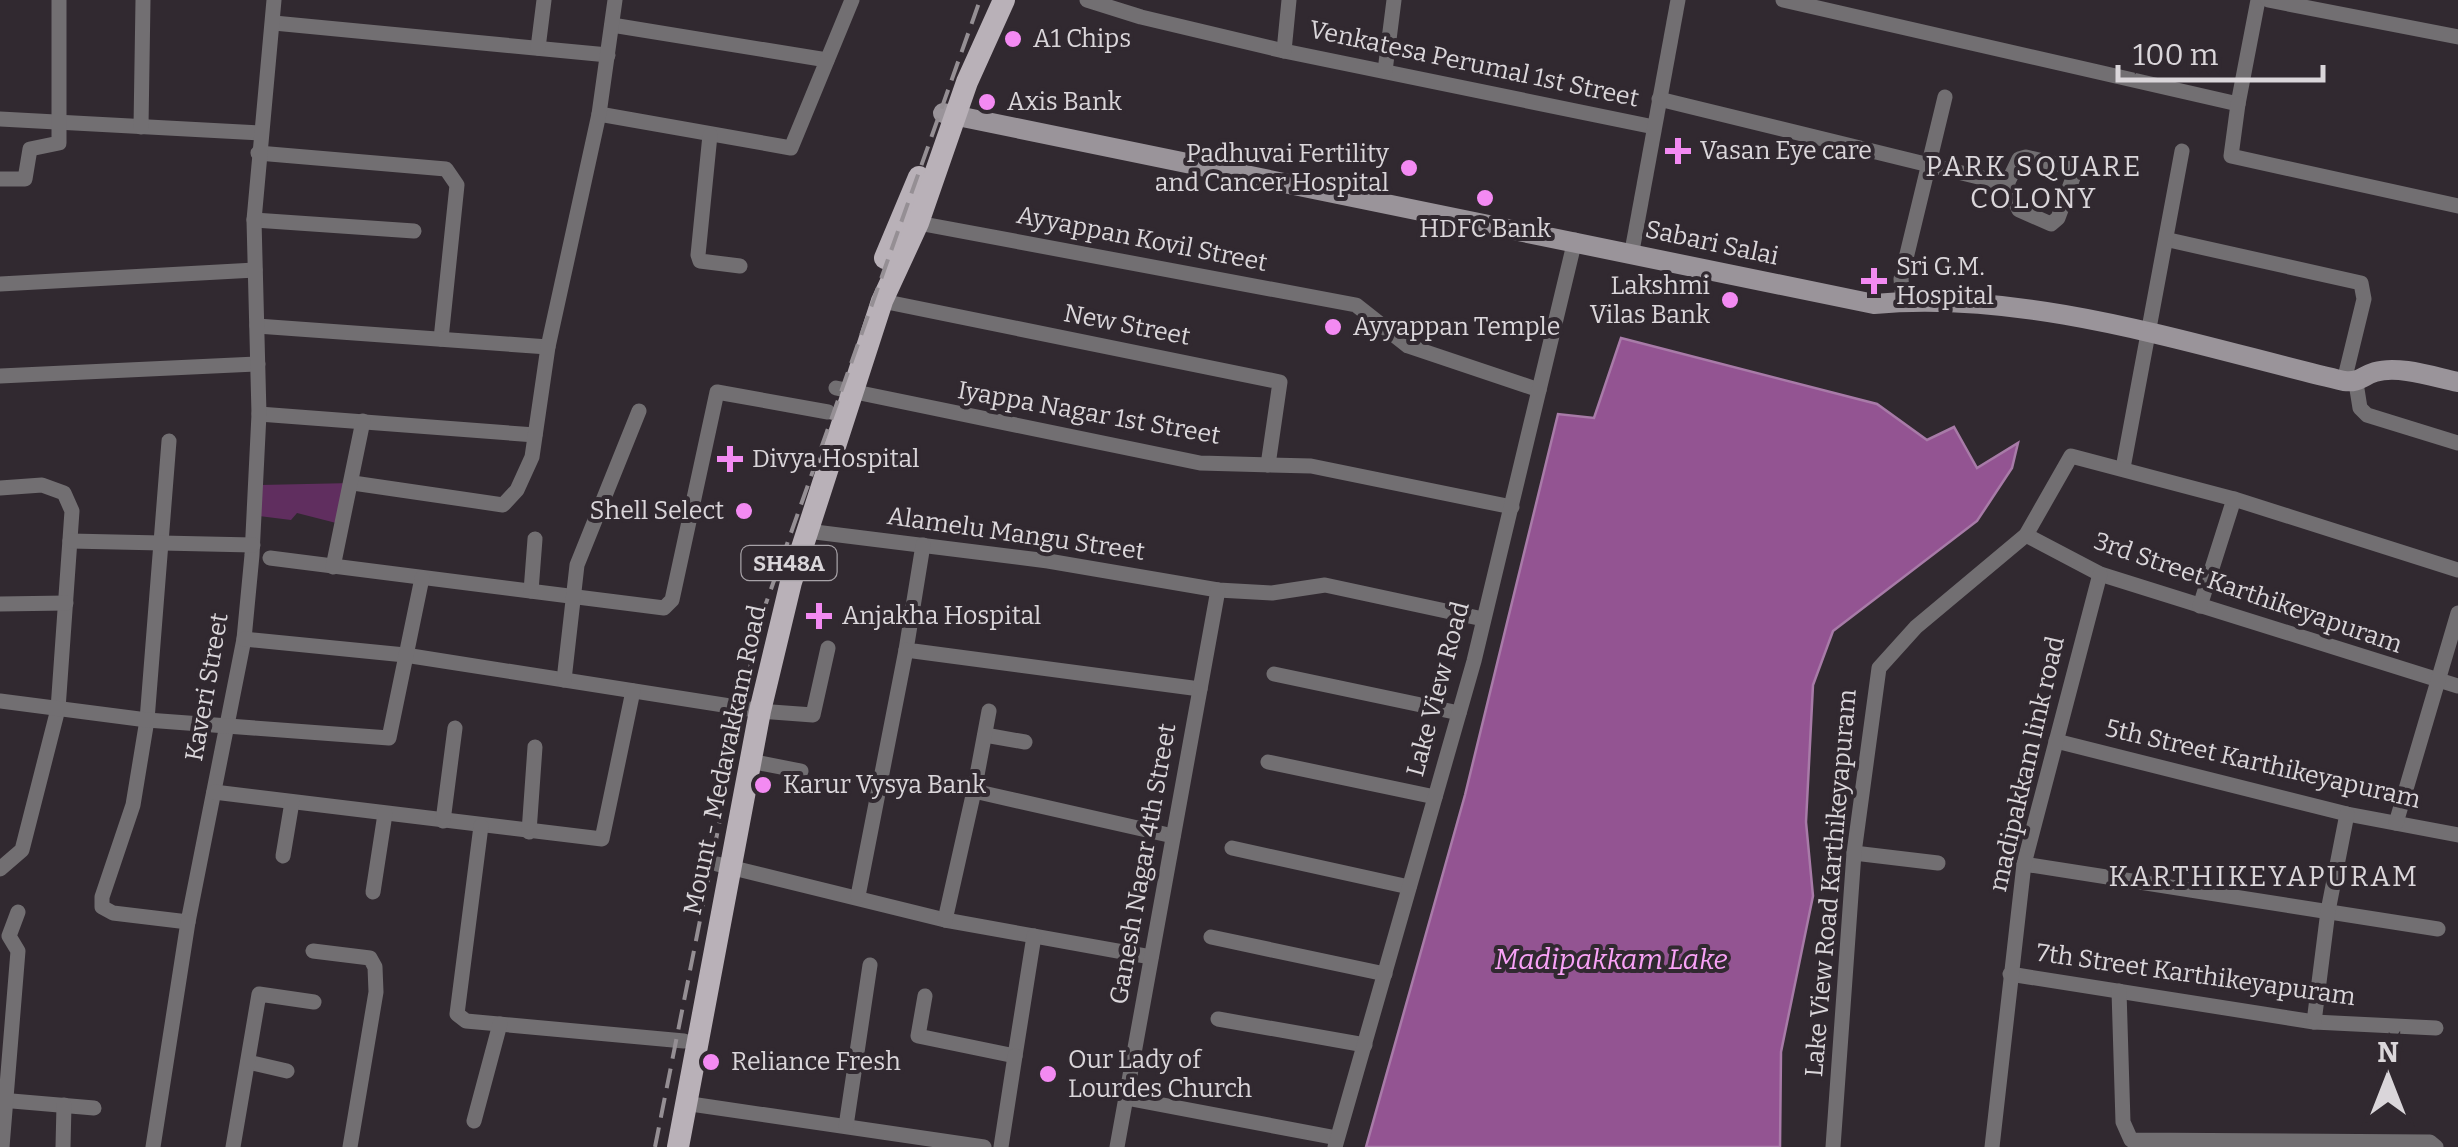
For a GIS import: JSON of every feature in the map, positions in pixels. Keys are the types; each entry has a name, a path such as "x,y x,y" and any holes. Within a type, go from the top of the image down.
{"main road":[{"name":"Mount - Medavakkam Road","path":"678,1147 723,865 750,760 754,710 843,390 949,115 988,0"},
{"name":"Mount - Medavakkam Road","path":"663,1147 754,710 828,412 843,390 918,222 949,115 1004,0"},
{"name":"Sabari Salai","path":"949,115 1632,251 1874,304 1903,301 2040,310 2350,382 2375,372 2458,382"}],"street":[{"path":"0,179 28,176 30,148 59,143 59,0"},
{"path":"141,126 143,0"},
{"name":"Kaveri Street","path":"153,1147 188,922 244,639 258,414 254,220 274,0"},
{"path":"538,48 544,0"},
{"path":"354,483 503,504 517,490 532,457 548,347 599,114 615,0"},
{"path":"599,114 791,148 852,0"},
{"name":"Venkatesa Perumal 1st Street","path":"1087,0 1141,18 1284,51 1654,127"},
{"path":"1141,18 1147,0"},
{"path":"1284,51 1290,0"},
{"path":"1384,70 1394,0"},
{"path":"1632,251 1678,0"},
{"path":"1784,0 2238,104"},
{"path":"2258,0 2230,156 2458,206"},
{"path":"2268,0 2458,37"},
{"path":"274,23 608,55"},
{"path":"612,25 827,60"},
{"path":"1903,301 1902,279 1945,97"},
{"path":"1659,99 2006,184 2019,210 2051,224 2058,218 2074,175 2070,167 2026,157 2019,159 2006,184"},
{"path":"0,118 260,133"},
{"path":"710,136 698,255 700,260 740,266"},
{"path":"2182,151 2169,240 2123,468 2458,570"},
{"path":"258,153 446,169 457,185 441,339"},
{"path":"254,220 414,231"},
{"name":"Ayyappan Kovil Street","path":"918,222 1356,305 1408,346 1540,390"},
{"name":"Lake View Road","path":"1336,1143 1459,713 1575,240"},
{"path":"2169,240 2362,283 2364,300 2350,382 2360,408 2367,415 2458,443"},
{"path":"0,284 255,270"},
{"name":"New Street","path":"882,301 1280,382 1268,465"},
{"path":"258,326 548,347"},
{"path":"0,376 258,364"},
{"name":"Iyappa Nagar 1st Street","path":"843,390 1200,463 1312,466 1512,507"},
{"path":"270,558 664,608 672,600 718,392 828,412"},
{"path":"564,680 577,565 639,412"},
{"path":"258,414 535,436"},
{"path":"334,567 364,421"},
{"path":"169,441 147,720 133,805 104,884 102,907 113,913 188,922"},
{"name":"Lake View Road Karthikeyapuram","path":"1833,1147 1854,853 1879,668 1916,627 2026,534 2072,455 2123,468"},
{"path":"0,488 42,485 64,493 72,511 58,709 22,850 0,870"},
{"path":"2200,606 2234,499"},
{"name":"Alamelu Mangu Street","path":"806,531 1218,590 1272,593 1326,584 1483,619"},
{"name":"3rd Street Karthikeyapuram","path":"2026,534 2100,574 2437,683 2458,686"},
{"path":"531,591 535,539"},
{"path":"70,542 252,545"},
{"path":"858,896 923,546"},
{"name":"madipakkam link road","path":"1992,1147 2024,864 2100,574"},
{"path":"0,701 147,720 389,738 422,578"},
{"name":"Ganesh Nagar 4th Street","path":"1117,1147 1218,590"},
{"path":"0,604 66,603"},
{"path":"2396,823 2458,613"},
{"path":"244,639 405,655 754,710 813,715 828,648"},
{"path":"906,650 1200,689"},
{"path":"1274,674 1459,713"},
{"path":"214,792 602,839 632,692"},
{"path":"945,920 989,710"},
{"path":"443,821 455,728"},
{"path":"985,735 1025,742"},
{"name":"5th Street Karthikeyapuram","path":"2056,741 2348,814 2458,834"},
{"path":"529,832 535,747"},
{"path":"750,760 801,771"},
{"path":"1268,762 1435,797"},
{"path":"974,791 1174,836"},
{"path":"283,856 292,802"},
{"path":"373,892 385,814"},
{"path":"2314,1022 2328,912 2348,814"},
{"path":"480,826 457,1014 466,1021 684,1041"},
{"path":"1232,848 1410,887"},
{"path":"1854,853 1938,863"},
{"path":"2024,864 2438,929"},
{"path":"723,865 945,920 1151,957"},
{"path":"2,1147 2,1100 18,950 9,936 18,912"},
{"path":"1001,1147 1034,936"},
{"path":"1211,937 1385,974"},
{"path":"313,952 370,958 375,966 376,992 350,1147"},
{"path":"846,1126 870,965"},
{"name":"7th Street Karthikeyapuram","path":"2010,974 2314,1022 2436,1028"},
{"path":"2118,991 2122,1122 2132,1140 2430,1142 2436,1146"},
{"path":"233,1147 260,994 314,1002"},
{"path":"924,996 918,1036 1016,1056"},
{"path":"1218,1019 1365,1045"},
{"path":"474,1121 500,1024"},
{"path":"248,1062 287,1071"},
{"path":"1126,1098 1336,1143"},
{"path":"2,1100 94,1108"},
{"path":"684,1102 984,1147"},
{"path":"64,1106 64,1147"}],"shaded area":[{"path":"353,483 344,525 297,513 291,520 259,516 260,485"}],"water":[{"name":"Madipakkam Lake","path":"1621,338 1877,404 1927,440 1954,427 1977,468 2018,443 2012,468 1977,521 1833,631 1813,685 1806,822 1813,896 1781,1052 1780,1147 1366,1147 1465,795 1558,414 1594,418"}],"railway":[{"path":"655,1147 759,623 980,0"}],"place":[{"name":"A1 Chips","path":"1013,39"},
{"name":"Axis Bank","path":"987,102"},
{"name":"Vasan Eye care","path":"1678,151"},
{"name":"Padhuvai Fertility and Cancer Hospital","path":"1409,168"},
{"name":"HDFC Bank","path":"1485,198"},
{"name":"Sri G.M. Hospital","path":"1874,281"},
{"name":"Lakshmi Vilas Bank","path":"1730,300"},
{"name":"Ayyappan Temple","path":"1333,327"},
{"name":"Divya Hospital","path":"730,459"},
{"name":"Shell Select","path":"744,511"},
{"name":"Anjakha Hospital","path":"819,616"},
{"name":"Karur Vysya Bank","path":"763,785"},
{"name":"Reliance Fresh","path":"711,1062"},
{"name":"Our Lady of Lourdes Church","path":"1048,1074"}],"district":[{"name":"PARK SQUARE COLONY","path":"2034,182"},
{"name":"KARTHIKEYAPURAM","path":"2264,876"}]}
